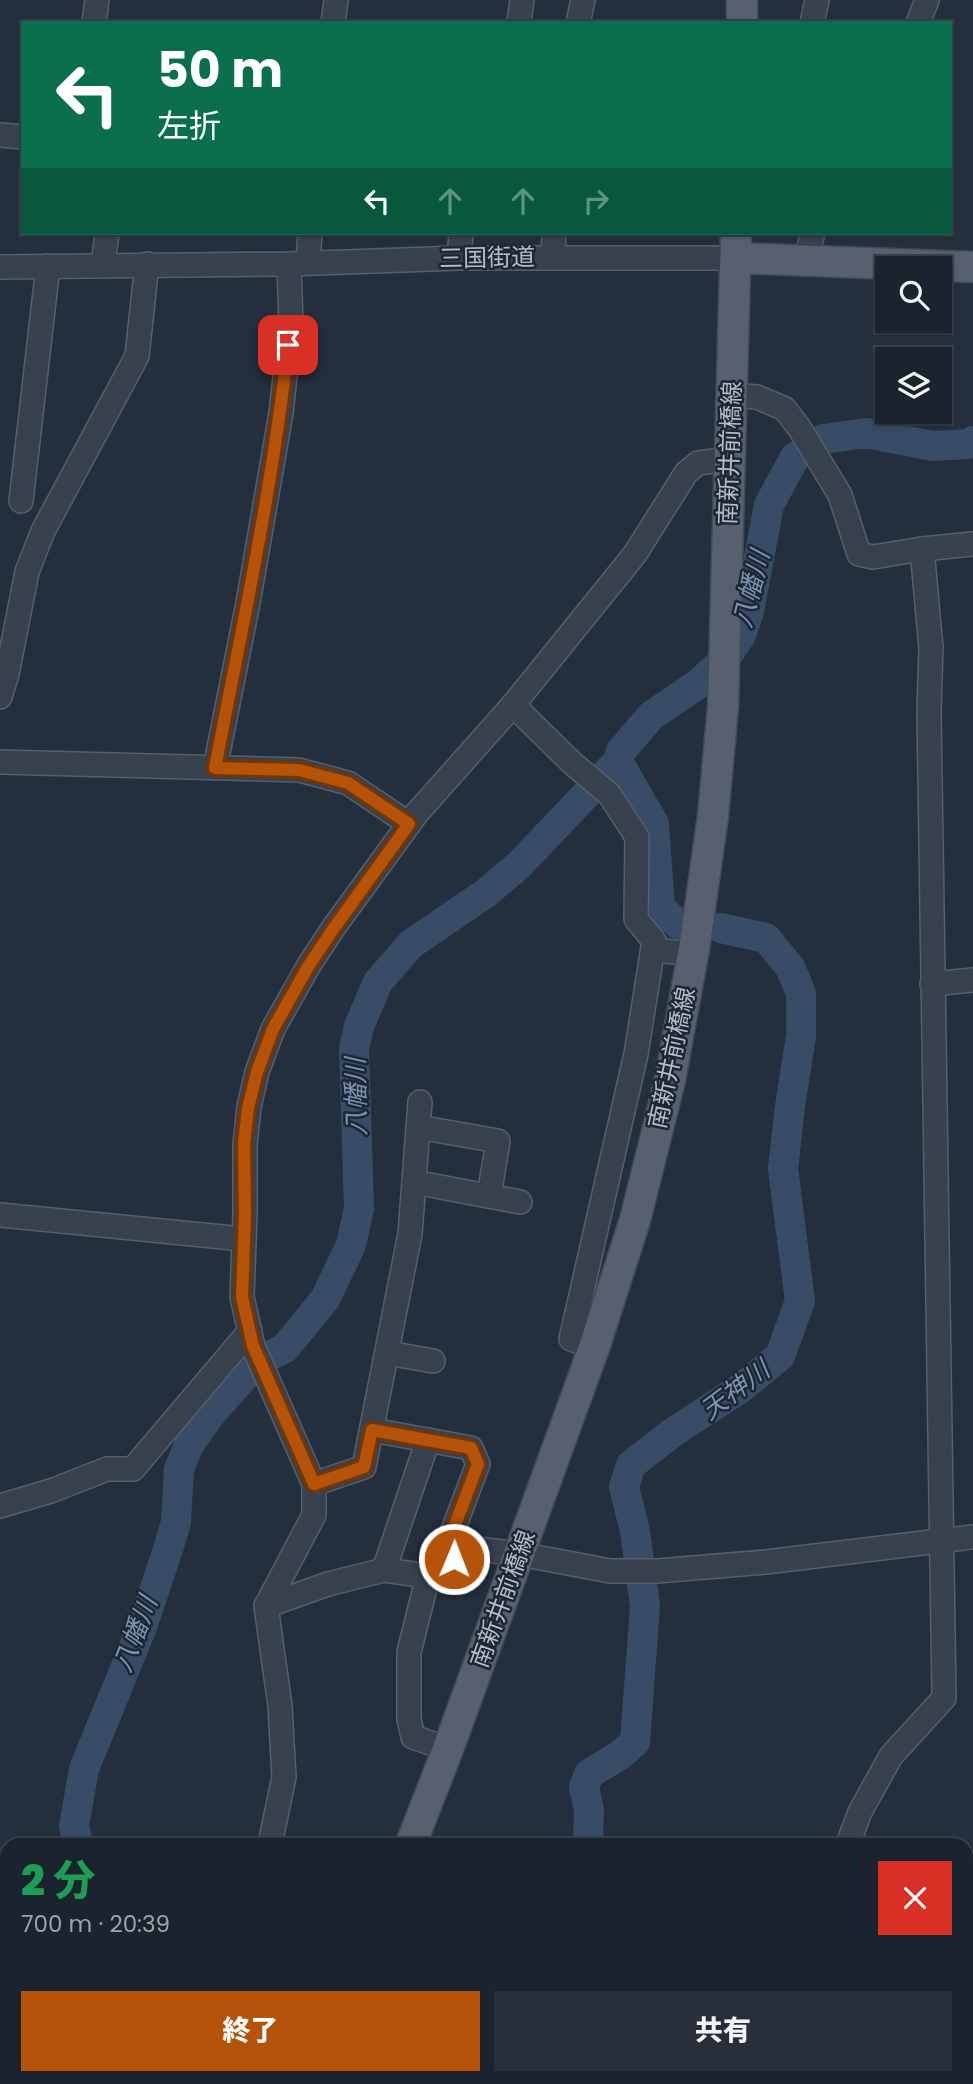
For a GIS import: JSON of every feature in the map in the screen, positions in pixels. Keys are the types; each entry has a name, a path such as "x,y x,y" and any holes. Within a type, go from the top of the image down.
{"main road":[{"path":"742,0 742,21"},
{"name":"三国街道","path":"736,250 805,261 973,267"},
{"name":"南新井前橋線","path":"413,1838 594,1348 635,1220 673,1063 694,954 713,817 723,707 736,250"}],"street":[{"path":"94,21 97,0"},
{"path":"333,21 336,0"},
{"path":"519,21 522,0"},
{"path":"578,21 583,0"},
{"path":"812,21 817,0"},
{"path":"919,21 926,0"},
{"path":"0,135 21,137"},
{"path":"103,265 107,235"},
{"path":"215,768 248,603 281,412 298,263 309,235"},
{"path":"459,258 461,235"},
{"path":"553,258 554,235"},
{"path":"805,261 812,235"},
{"name":"三国街道","path":"0,267 553,258 736,250"},
{"path":"0,697 27,572 44,531 137,356 147,264"},
{"path":"21,501 48,266"},
{"path":"732,395 757,397 785,409 821,461 840,495 859,554 873,557 973,544"},
{"path":"271,1838 284,1777 280,1706 265,1606 314,1516 314,1484 251,1338 242,1297 244,1144 248,1108 257,1072 273,1029 328,937 409,824 513,705 635,554 686,473 698,463 730,459"},
{"path":"850,1838 860,1812 891,1756 944,1698 932,984 929,711 932,648 922,549"},
{"path":"513,705 608,794 637,837 636,919 654,941 636,1054 570,1339 594,1348"},
{"path":"0,762 299,770 348,783 409,824"},
{"path":"654,950 694,954"},
{"path":"932,984 973,980"},
{"path":"636,1054 673,1063"},
{"path":"314,1484 364,1467 410,1234 420,1102"},
{"path":"418,1127 498,1141 489,1196"},
{"path":"414,1182 520,1202"},
{"path":"0,1215 243,1240"},
{"path":"0,1506 51,1491 107,1469 133,1469 251,1338"},
{"path":"388,1353 433,1362"},
{"path":"372,1430 471,1448 478,1464 449,1541 454,1559"},
{"path":"384,1570 428,1440"},
{"path":"265,1606 328,1584 384,1570 428,1576 470,1548 520,1554 610,1571 657,1571 766,1562 973,1538"},
{"path":"428,1576 409,1652 412,1737 448,1749"}],"waterway":[{"name":"八幡川","path":"77,1838 74,1826 84,1769 142,1627 169,1546 176,1522 179,1469 189,1445 210,1415 257,1362 285,1348 325,1299 351,1245 359,1208 354,1049 359,1026 378,982 411,944 486,893 519,865 618,761 621,751 651,716 698,684 725,659 741,635 749,611 769,505 795,457 824,439 866,433 933,446 968,444 973,441"},
{"name":"天神川","path":"618,761 654,824 660,908 678,924"},
{"name":"天神川","path":"588,1838 589,1810 584,1787 589,1774 620,1755 635,1742 645,1606 635,1531 624,1487 631,1465 672,1433 741,1388 780,1356 800,1301 783,1169 801,1036 801,993 790,967 766,938 721,928"}],"route":[{"path":"288,345 281,412 248,603 215,768 299,770 348,783 409,824 309,965 273,1029 257,1072 248,1108 244,1144 242,1297 253,1346 314,1484 364,1467 372,1430 471,1448 478,1464 449,1541 454,1559"}]}
